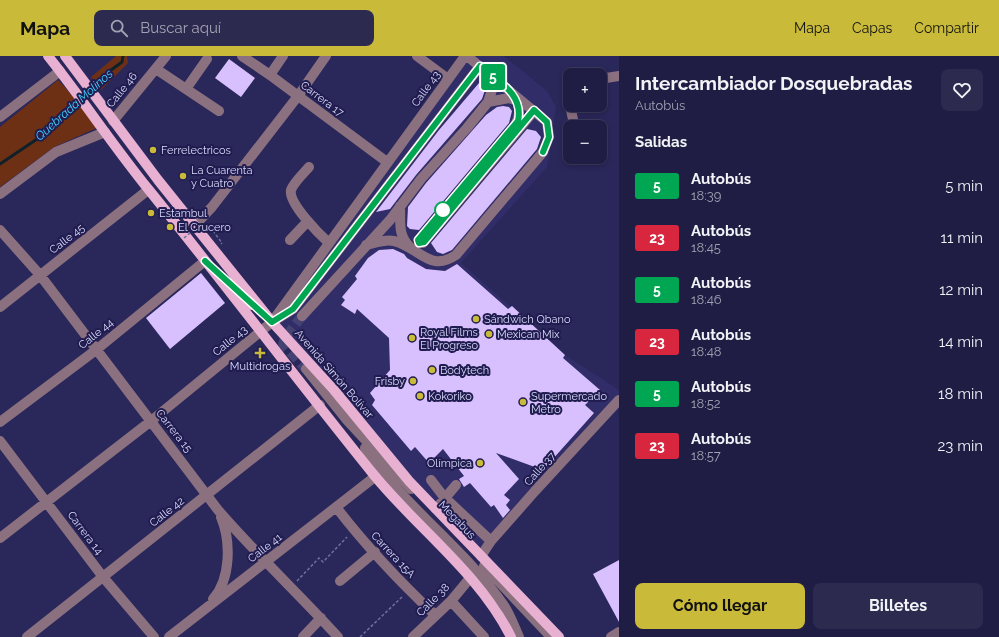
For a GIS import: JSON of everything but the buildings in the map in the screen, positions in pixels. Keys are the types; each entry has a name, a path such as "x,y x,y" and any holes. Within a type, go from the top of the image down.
{"main road":[{"path":"48,56 74,88 148,190 260,332 376,476 493,605 511,637"},
{"name":"Avenida Simón Bolívar","path":"65,56 113,121 199,224 272,322 334,390 401,471 559,637"},
{"path":"205,261 272,322"}],"street":[{"name":"Calle 46","path":"113,121 166,56"},
{"name":"Carrera 17","path":"242,56 387,162"},
{"path":"270,75 283,56"},
{"path":"199,224 298,96 326,56"},
{"path":"417,56 448,79"},
{"path":"366,245 385,240 394,241 414,250 429,260 439,262 449,260 456,255 543,152 549,137 547,122 466,56"},
{"name":"Calle 43","path":"0,538 151,421 272,322 387,162 466,56"},
{"path":"186,89 207,59"},
{"path":"272,322 293,309 480,66"},
{"path":"156,68 220,111"},
{"path":"0,117 60,71"},
{"path":"302,316 390,220 400,206 488,102 492,90 491,75"},
{"path":"607,78 619,76"},
{"path":"488,102 502,98 519,99"},
{"path":"514,127 519,114 519,99"},
{"path":"534,110 424,242 419,243 418,240 514,127 534,110"},
{"path":"0,194 56,152 105,132"},
{"path":"309,167 291,190 292,196 307,222 329,243"},
{"name":"Calle 45","path":"0,307 148,190"},
{"path":"400,206 400,231 403,238 414,250"},
{"path":"290,240 307,222"},
{"name":"Carrera 15","path":"0,230 40,275 218,510 266,563 291,586 338,637"},
{"name":"Calle 44","path":"0,422 96,350 205,261"},
{"name":"Megabus","path":"306,369 346,419 388,465 551,637"},
{"name":"Calle 37","path":"481,556 491,541 619,400"},
{"name":"Calle 42","path":"27,637 320,405"},
{"name":"Megabus","path":"346,419 381,472 471,564 504,605 519,637"},
{"name":"Carrera 14","path":"0,441 103,578 154,637"},
{"name":"Calle 41","path":"168,637 266,563 376,476"},
{"path":"431,480 444,497 491,541"},
{"path":"436,509 444,497 456,485"},
{"name":"Carrera 15A","path":"336,507 353,530 435,616"},
{"path":"203,611 218,594 226,562 226,534 218,510"},
{"path":"340,581 375,552"},
{"name":"Calle 38","path":"413,637 451,601 470,578"},
{"path":"451,601 484,637"},
{"path":"303,637 321,618"},
{"path":"611,637 619,632"}],"path":[{"path":"184,238 199,224"},
{"path":"291,586 319,558 323,562 353,530"},
{"path":"360,637 409,590"}],"shaded area":[{"path":"116,56 127,56 128,63 101,90 91,77"},
{"path":"465,56 504,56 547,91 556,107 547,167 461,263 565,355 619,390 619,400 481,556 272,322"},
{"path":"58,80 101,126 54,147 0,187 0,127"}],"waterway":[{"name":"Quebrada Molinos","path":"93,89 107,73 122,62 123,56"},
{"name":"Quebrada Molinos","path":"0,164 43,135 89,93"}],"tunnel":[{"path":"302,316 285,338 283,344 306,369"}],"bus line":[{"name":"5","path":"205,261 262,315 272,322 293,309 480,66 514,94 519,107 518,121 418,240 419,243 421,244 424,242 534,110 547,122 549,129 547,145 543,152"}],"place":[{"name":"Ferrelectricos","path":"153,150"},
{"name":"La Cuarenta y Cuatro","path":"183,176"},
{"name":"Estambul","path":"151,213"},
{"name":"El Crucero","path":"170,227"},
{"name":"Sándwich Qbano","path":"476,319"},
{"name":"Mexican Mix","path":"489,334"},
{"name":"Royal Films El Progreso","path":"412,338"},
{"name":"Multidrogas","path":"260,353"},
{"name":"Bodytech","path":"432,370"},
{"name":"Frisby","path":"413,381"},
{"name":"Kokoriko","path":"420,396"},
{"name":"Supermercado Metro","path":"523,402"},
{"name":"Olímpica","path":"480,463"}]}
